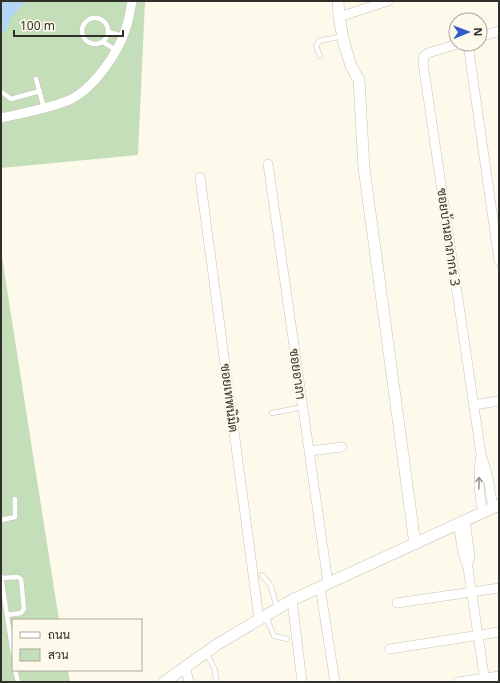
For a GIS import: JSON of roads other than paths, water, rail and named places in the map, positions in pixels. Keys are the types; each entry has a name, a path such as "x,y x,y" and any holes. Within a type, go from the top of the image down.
{"street":[{"path":"1,118 44,108 68,100 81,93 98,76 116,50 123,36 132,1"},
{"path":"338,1 339,17 343,36 351,66 358,80 364,168 414,544"},
{"path":"339,17 388,1"},
{"path":"488,34 499,31"},
{"name":"ซอยบ้านอาภากร 3","path":"448,47 428,53 424,56 423,63 481,454 488,477 492,508"},
{"path":"469,52 499,261"},
{"name":"ซอยอาภา","path":"268,164 309,451 335,682"},
{"name":"ซอยเทพนิมิต","path":"200,177 262,617"},
{"path":"474,405 499,401"},
{"path":"309,451 342,447"},
{"path":"164,682 206,652 292,600 492,508"},
{"path":"461,522 470,556 468,568 485,680"},
{"path":"397,603 499,588"},
{"path":"292,600 302,682"},
{"path":"390,649 499,632"},
{"path":"185,666 189,682"},
{"path":"458,682 485,680 499,676"}],"lane":[{"path":"98,19 107,26 108,32 103,42 98,44 87,42 82,31 87,21 98,19"},
{"path":"108,32 123,36"},
{"path":"320,56 316,46 319,41 343,36"},
{"path":"103,42 116,50"},
{"path":"36,79 44,108"},
{"path":"3,93 11,99 40,91"},
{"path":"272,413 303,407"},
{"path":"1,520 15,517 15,499"},
{"path":"262,575 271,586 277,608"},
{"path":"7,615 21,613 24,609 21,579 18,576 1,577 12,648"},
{"path":"262,617 274,636 287,639"},
{"path":"206,652 215,670 216,682"},
{"path":"15,671 17,681"}],"water":[{"path":"1,1 26,1 11,18 6,31 1,33"}]}
